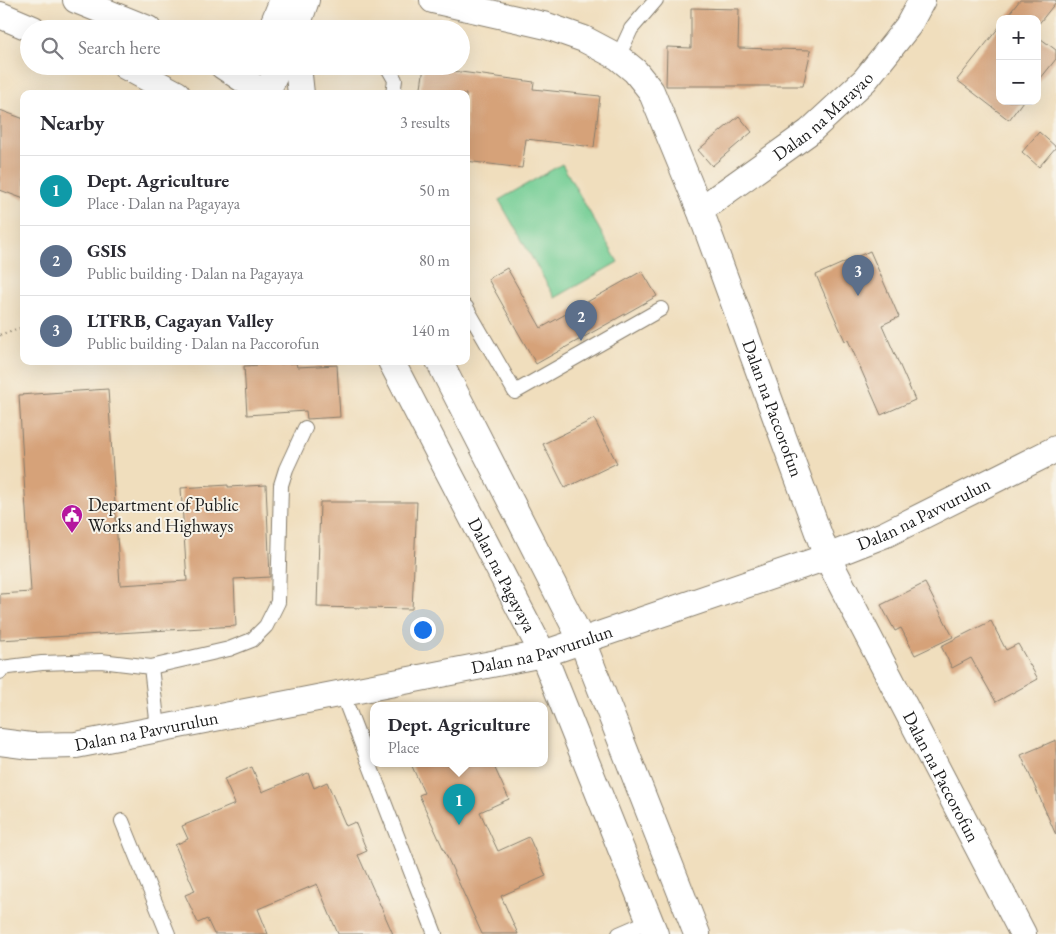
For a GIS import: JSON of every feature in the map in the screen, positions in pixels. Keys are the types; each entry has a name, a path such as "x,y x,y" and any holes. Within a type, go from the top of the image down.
{"street":[{"path":"76,0 126,20"},
{"path":"283,0 289,20"},
{"path":"296,20 306,0"},
{"name":"Dalan na Paccorofun","path":"433,0 546,26 584,39 618,58 635,71 651,91 700,210 826,557 1023,934"},
{"name":"Dalan na Marayao","path":"700,210 810,132 866,80 908,26 922,0"},
{"path":"0,15 20,23"},
{"path":"142,75 170,90"},
{"path":"237,75 254,86 268,75"},
{"path":"299,75 301,90"},
{"name":"Dalan na Pagayaya","path":"393,365 543,654 652,927"},
{"path":"441,365 582,641 697,934"},
{"name":"Dalan na Pavvurulun","path":"0,742 31,746 76,744 543,654 826,557 886,534 1056,450"}],"lane":[{"path":"618,58 631,29 656,0"},
{"path":"392,75 395,80 394,90"},
{"path":"470,314 515,392 661,309"},
{"path":"0,669 42,663 101,661 151,667 228,649 252,640 266,626 278,602 281,486 286,469 306,428"},
{"path":"151,667 158,728"},
{"path":"342,693 370,766"},
{"path":"371,767 435,934"},
{"path":"122,821 168,934"},
{"path":"619,934 652,927"}],"path":[{"path":"0,335 20,328"}],"green space":[{"path":"562,164 618,262 555,298 499,200"}],"building":[{"path":"1020,0 1056,0 1041,21 1041,15 1008,15"},
{"path":"691,8 739,9 738,48 811,50 803,86 666,86 667,47 691,48"},
{"path":"996,31 996,105 1020,105 1009,120 957,80"},
{"path":"1041,39 1056,50 1056,59 1041,78"},
{"path":"470,73 534,82 533,89 600,96 594,147 526,139 522,168 470,162 470,90 421,90 423,75 470,75"},
{"path":"0,110 20,118 20,198 0,190"},
{"path":"739,116 752,132 712,166 698,150"},
{"path":"1039,132 1056,147 1039,167 1022,152"},
{"path":"870,251 899,317 882,325 915,400 881,415 848,340 845,341 816,275"},
{"path":"507,268 541,328 642,271 657,296 536,364 488,279"},
{"path":"296,365 297,367 337,365 340,417 307,419 306,411 247,415 244,366"},
{"name":"Department of Public Works and Highways","path":"108,389 120,585 187,581 181,488 228,485 228,487 266,485 270,577 234,579 236,626 0,640 0,594 31,592 19,395"},
{"path":"594,419 617,463 565,488 543,444"},
{"path":"320,502 417,502 412,609 317,607"},
{"path":"925,583 953,637 915,655 901,628 895,631 881,605"},
{"path":"991,621 1006,650 1018,644 1038,679 996,702 971,658 952,668 941,646"},
{"path":"1056,740 1056,835 1021,755"},
{"path":"252,767 262,792 308,773 314,788 327,782 346,826 355,822 367,851 358,855 393,934 338,934 317,884 258,909 268,934 214,934 207,919 198,923 185,895 195,891 175,845 188,839 182,826 235,804 224,779"},
{"path":"412,767 494,767 509,799 480,812 498,851 529,837 546,876 501,896 518,934 482,934 419,795 424,793"}],"place":[{"name":"LTFRB, Cagayan Valley","path":"858,296"},
{"name":"GSIS","path":"581,341"},
{"name":"Department of Public Works and Highways","path":"72,534"},
{"name":"Dept. Agriculture","path":"459,825"}]}
